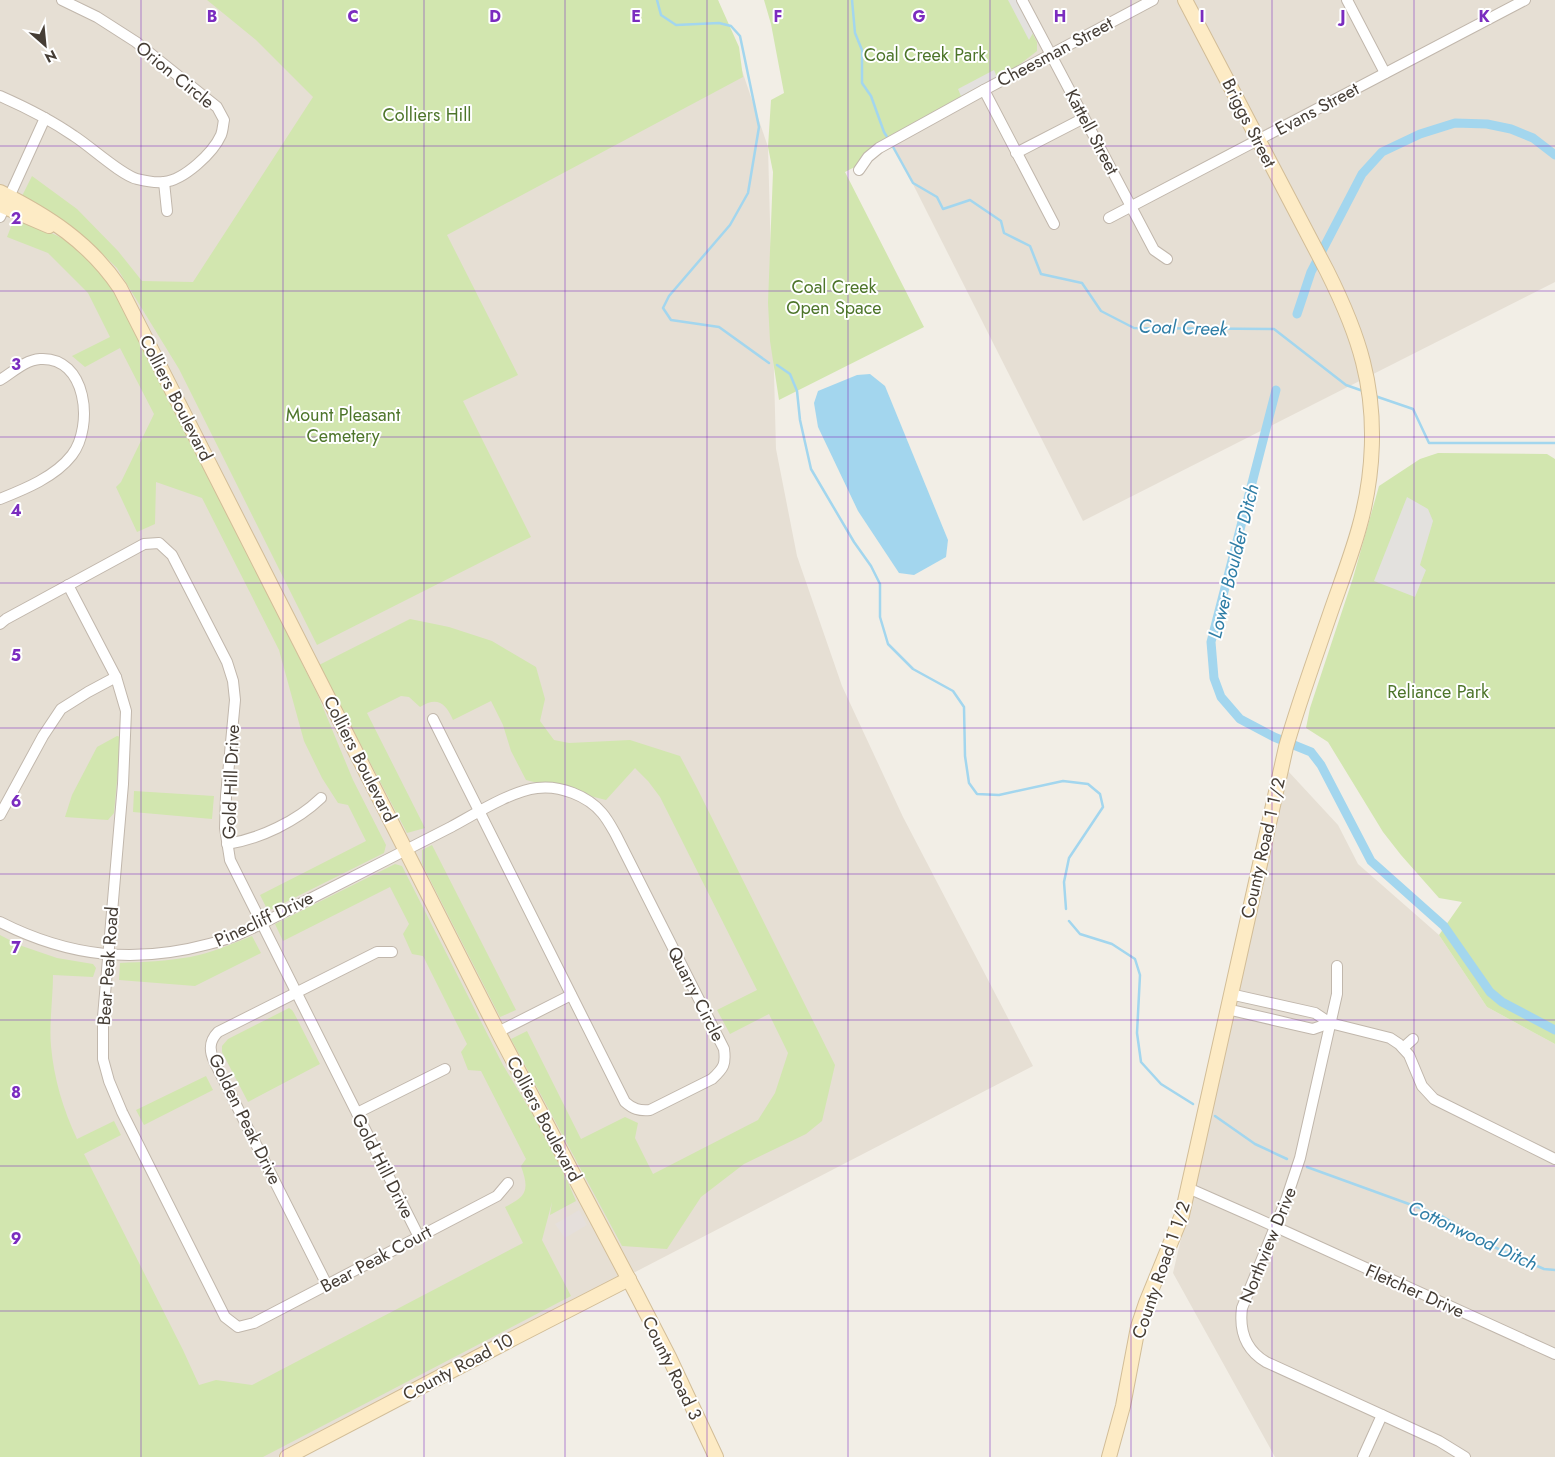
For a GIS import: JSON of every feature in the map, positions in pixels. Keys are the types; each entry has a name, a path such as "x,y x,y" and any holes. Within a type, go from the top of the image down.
{"street":[{"name":"Orion Circle","path":"62,0 96,17 136,42 217,108 224,120 221,134 204,158 194,168 164,182"},
{"name":"Kattell Street","path":"1022,0 1154,250 1167,259"},
{"name":"Cheesman Street","path":"858,170 868,157 880,148 1153,0"},
{"name":"Briggs Street","path":"1185,0 1313,245"},
{"path":"1347,0 1385,73"},
{"name":"Evans Street","path":"1109,218 1258,141 1509,4 1525,0"},
{"path":"984,90 1054,224"},
{"path":"0,96 45,118 74,135 126,174 136,178 164,182 167,212"},
{"path":"3,204 45,118"},
{"path":"1016,153 1084,118"},
{"name":"Colliers Boulevard","path":"3,204 62,227 82,244 111,275 128,303 498,1032 629,1279"},
{"name":"County Road 1 1/2","path":"1109,1457 1123,1406 1138,1327 1182,1215 1288,741 1360,526 1369,482 1372,435 1367,379 1350,322 1313,245"},
{"path":"0,380 27,361 41,359 56,361 70,371 78,385 83,396 85,421 78,444 72,455 63,464 31,485 0,499"},
{"name":"Gold Hill Drive","path":"0,624 144,544 159,543 172,555 227,662 233,681 235,700 225,828 230,860 419,1237"},
{"name":"Bear Peak Road","path":"68,585 116,677 126,711 123,784 103,1017 103,1059 109,1081 122,1112 225,1317 238,1327"},
{"path":"0,815 43,736 61,709 116,677"},
{"path":"433,720 480,812"},
{"name":"Quarry Circle","path":"405,850 480,812 514,795 537,788 566,791 592,803 602,813 616,836 724,1049 726,1062 721,1072 712,1079 650,1110 641,1111 632,1108 625,1102 480,812"},
{"path":"227,844 258,837 308,811 321,798"},
{"name":"Pinecliff Drive","path":"0,922 46,942 79,950 108,955 138,956 168,953 210,944 245,932 405,850"},
{"name":"Golden Peak Drive","path":"327,1285 210,1051 212,1040 218,1032 377,952 392,952"},
{"name":"Northview Drive","path":"1337,966 1337,994 1300,1158 1275,1227 1242,1308 1241,1325 1246,1341 1256,1355 1266,1362 1439,1441 1456,1450 1464,1457"},
{"path":"1230,994 1315,1013 1330,1023 1386,1037 1403,1048 1412,1061 1422,1086 1434,1099 1555,1159"},
{"path":"498,1032 571,995"},
{"path":"1227,1009 1313,1029 1330,1023"},
{"path":"1403,1048 1413,1039"},
{"path":"356,1113 445,1069"},
{"name":"Bear Peak Court","path":"238,1327 254,1323 497,1196 508,1183"},
{"name":"Fletcher Drive","path":"1188,1188 1555,1354"},
{"name":"County Road 10","path":"287,1457 629,1279"},
{"name":"County Road 3","path":"629,1279 669,1357 716,1457"},
{"path":"1363,1457 1382,1415"}],"shaded area":[{"name":"Colliers Hill","path":"0,0 718,0 768,147 776,449 797,556 842,686 903,817 1033,1066 278,1457 0,1457"},
{"path":"820,0 1555,0 1555,282 1083,521"},
{"path":"1008,0 1016,0 1033,33 1029,40"},
{"path":"994,70 997,77 961,96 958,89"},
{"path":"1407,497 1428,509 1433,521 1420,565 1426,570 1415,597 1374,581"},
{"path":"1288,771 1338,825 1358,864 1439,935 1487,1007 1555,1044 1555,1457 1275,1457 1173,1273"},
{"path":"579,1210 587,1225 565,1238 555,1224"}],"green space":[{"name":"Mount Pleasant Cemetery","path":"207,0 718,0 739,47 743,77 447,235 518,375 463,401 531,537 317,645 179,369 117,268 89,241 56,217 21,198 32,176 77,209 118,251 142,281 193,282 313,97 256,40"},
{"name":"Coal Creek Open Space","path":"764,0 1015,0 1037,42 1037,51 1019,65 875,144 880,154 845,172 924,327 779,400 770,341 768,303 773,172 768,147 771,100 784,93 771,24"},
{"path":"14,219 44,230 72,244 89,258 115,292 317,693 353,780 386,845 384,853 268,911 260,895 366,841 348,805 338,803 322,778 304,741 279,650 202,498 156,482 155,524 137,532 116,487 121,482 154,414 120,348 85,367 72,356 110,337 88,293 48,253 7,237"},
{"name":"Reliance Park","path":"1438,453 1547,454 1555,459 1555,1044 1487,1007 1439,935 1462,902 1439,898 1383,832 1328,742 1306,728 1310,708 1353,578 1379,486 1420,459"},
{"path":"410,619 449,627 492,641 536,667 545,699 540,721 554,740 569,743 630,740 680,756 835,1065 822,1121 806,1134 744,1164 701,1197 667,1249 622,1246 511,1039 527,1031 581,1139 625,1117 638,1123 635,1138 653,1174 758,1120 775,1093 788,1053 769,1014 730,1034 717,1010 757,990 660,797 635,768 606,800 526,780 511,751 503,725 491,701 453,720 447,709 440,703 431,702 420,707 409,697 401,696 367,713 425,828 407,833 319,665"},
{"path":"117,736 121,737 114,813 108,820 65,817 72,795 97,747"},
{"path":"134,791 214,796 212,819 133,812"},
{"path":"432,845 516,1010 500,1017 422,864 422,850"},
{"path":"395,864 402,866 503,1065 555,1152 576,1201 550,1215 552,1202 542,1240 571,1296 263,1457 0,1457 0,935 19,945 57,958 93,964 96,968 93,977 53,975 51,1038 52,1058 57,1082 63,1105 77,1139 114,1121 121,1135 84,1154 199,1385 216,1380 252,1385 523,1243 505,1207 518,1199 525,1191 526,1186 521,1166 526,1159 481,1071 468,1070 461,1052 467,1044 423,956 412,954 403,934 409,924 390,887 283,941 275,924"},
{"path":"252,936 261,953 195,986 119,980 120,963 190,957 214,951"},
{"path":"289,1008 294,1013 320,1064 248,1102 222,1052 222,1046 228,1039"},
{"path":"206,1076 213,1090 144,1125 136,1110"}],"water":[{"path":"870,374 885,386 948,540 946,557 914,575 899,573 858,511 818,427 814,403 818,391 857,375"}],"waterway":[{"name":"Cottonwood Ditch","path":"657,0 661,15 676,25 719,23 731,26 740,36 759,127 748,193 730,225 669,296 663,308 671,320 719,327 769,363"},
{"name":"Coal Creek","path":"852,0 855,33 862,50 862,83 871,96 884,132 889,140"},
{"name":"Lower Boulder Ditch","path":"1297,314 1311,272 1362,174 1382,152 1420,134 1455,123 1487,124 1511,129 1533,138 1555,155"},
{"name":"Coal Creek","path":"892,145 913,183 937,197 943,209 970,200 1001,221 1004,233 1030,246 1041,274 1082,283 1101,311 1134,328 1274,329 1346,385 1363,391"},
{"name":"Cottonwood Ditch","path":"777,365 790,374 797,391 800,420 811,469 854,542 871,566 880,584 880,617 888,644 913,669 953,691 964,707 965,756 969,783 977,794 999,795 1063,781 1088,784 1100,794 1103,807 1069,858 1064,882 1066,909"},
{"name":"Lower Boulder Ditch","path":"1276,390 1211,642 1214,678 1221,697 1240,719 1274,737 1311,752 1321,765 1371,861 1444,926 1490,992 1502,1002 1555,1030"},
{"name":"Coal Creek","path":"1375,396 1413,409 1429,443 1555,443"},
{"name":"Cottonwood Ditch","path":"1069,921 1080,934 1112,944 1135,959 1140,975 1137,1033 1141,1062 1161,1084 1193,1104"},
{"name":"Cottonwood Ditch","path":"1215,1116 1255,1144 1287,1159"},
{"name":"Cottonwood Ditch","path":"1307,1167 1442,1216 1483,1242 1544,1269 1555,1270"}],"park label":[{"name":"Coal Creek Park","path":"925,55"}]}
